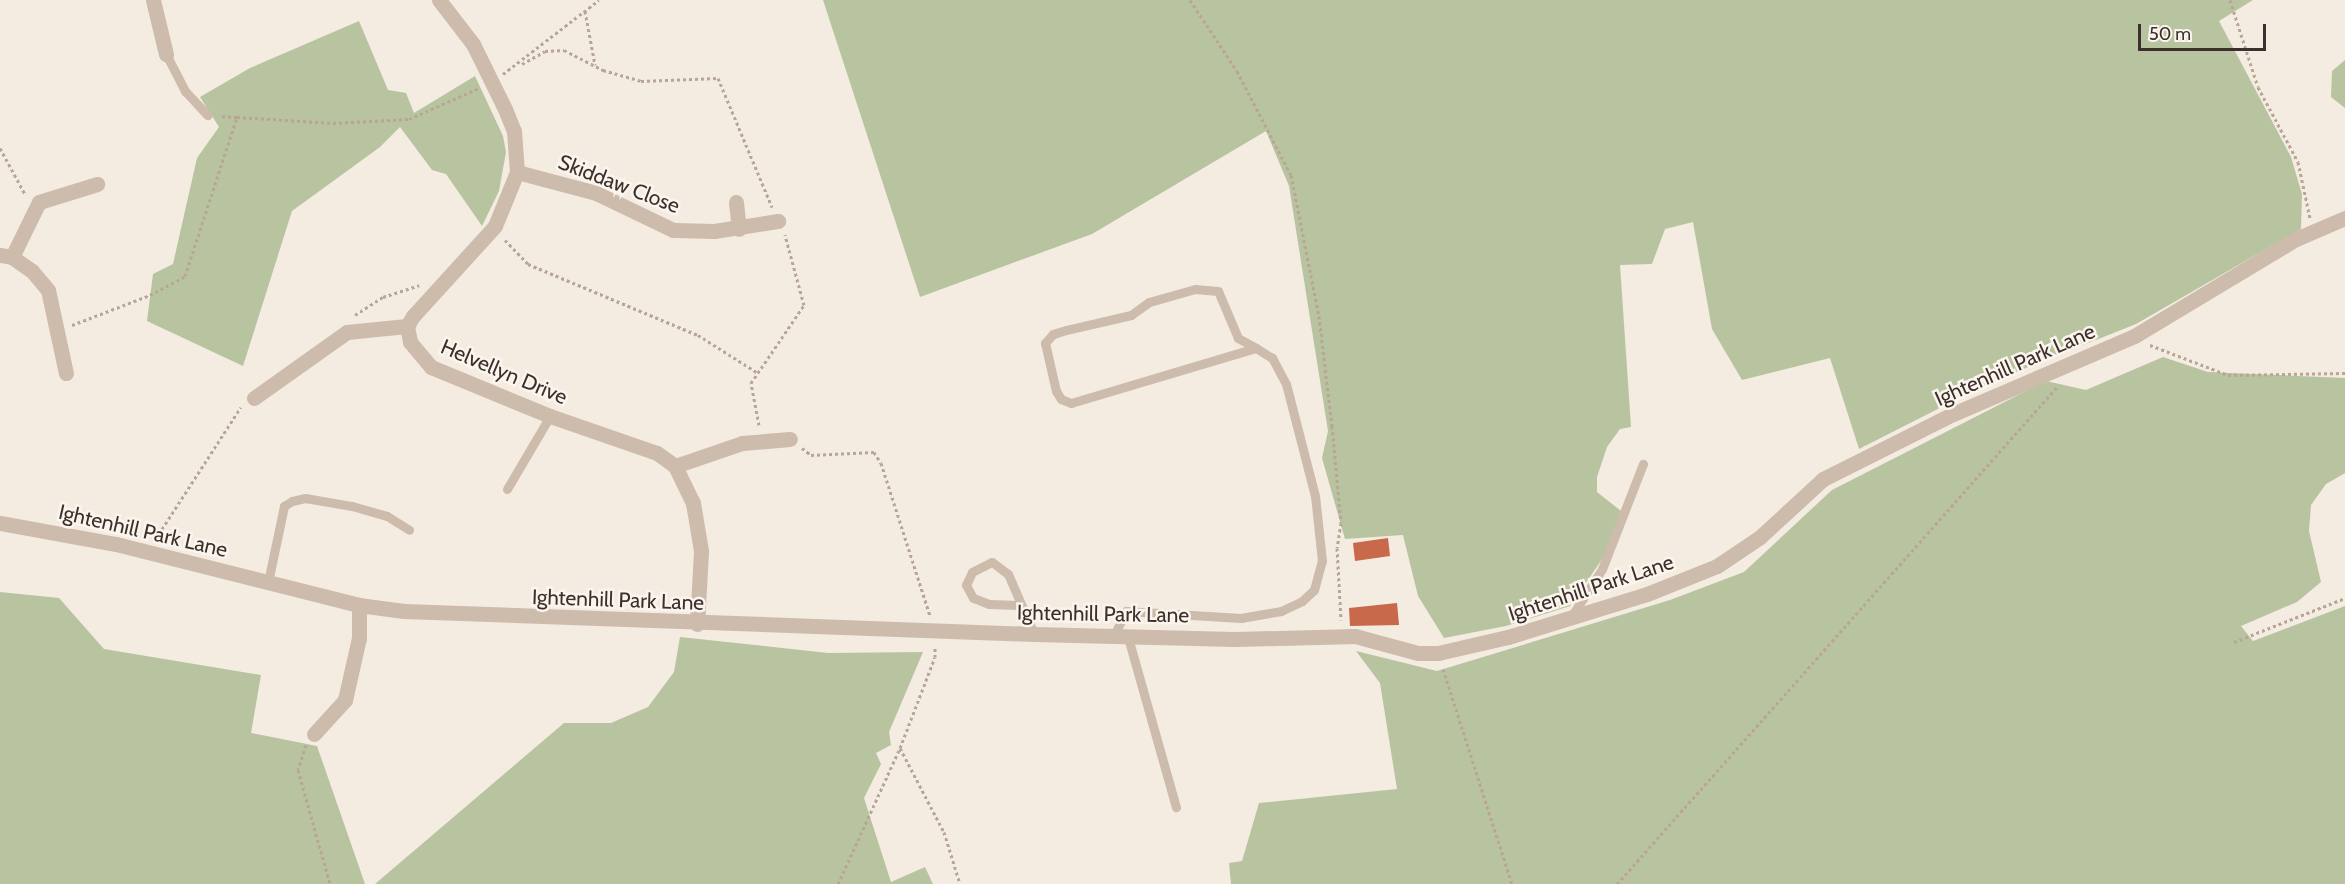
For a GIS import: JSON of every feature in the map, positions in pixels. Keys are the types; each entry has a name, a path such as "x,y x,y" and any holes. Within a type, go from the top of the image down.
{"street":[{"path":"153,0 166,54"},
{"path":"254,398 334,339 362,329 407,326 412,315 495,226 517,172 513,131 472,44 441,1"},
{"name":"Skiddaw Close","path":"517,172 596,193 673,230 739,229 778,221"},
{"path":"66,373 48,290 32,271 6,256 39,202 97,184"},
{"path":"736,202 739,229"},
{"name":"Ightenhill Park Lane","path":"0,523 155,554 359,605 404,611 697,624 1034,634 1121,633 1234,639 1355,636 1418,653 1438,653 1509,637 1717,567 1760,537 1823,479 1953,414 2136,335 2312,232 2345,218"},
{"name":"Helvellyn Drive","path":"407,326 410,342 431,367 550,416 657,453 675,466"},
{"path":"697,624 701,551 693,502 675,466 742,443 790,439"},
{"path":"314,734 345,700 359,638 359,605"}],"lane":[{"path":"166,54 185,91 207,115"},
{"path":"1176,807 1121,633 1126,611 1241,618 1281,611 1314,590 1323,561 1315,496 1286,384 1272,358 1256,348 1238,338 1218,291 1207,287 1149,302 1131,315 1053,334 1045,343 1056,391 1061,399 1071,403 1256,348"},
{"path":"507,489 550,416"},
{"path":"1571,617 1602,569 1643,464"},
{"path":"268,582 284,506 292,501 305,498 352,506 387,516 409,530"},
{"path":"1018,605 989,604 973,598 966,585 972,572 992,562 1002,568 1008,574 1018,605 1034,634"}],"path":[{"path":"1190,0 1237,71 1291,175 1319,316 1328,393 1341,523 1337,548 1341,637"},
{"path":"2230,0 2258,87 2298,162 2312,232"},
{"path":"207,115 333,123 409,119 491,83 598,1"},
{"path":"585,11 595,66"},
{"path":"522,64 545,51 564,50 595,66 641,81 718,78 788,240 804,305 751,383 763,441"},
{"path":"57,331 150,295 185,276 237,117"},
{"path":"0,148 35,210"},
{"path":"495,226 528,264 698,335 758,373"},
{"path":"334,339 357,313 382,297 424,283"},
{"path":"2136,335 2167,353 2228,375 2345,373"},
{"path":"1617,884 2062,381"},
{"path":"155,554 162,529 225,427 236,411 254,398"},
{"path":"790,439 811,455 874,452 881,463 934,630 935,657 900,748 838,884"},
{"path":"2234,642 2345,598"},
{"path":"1438,653 1512,884"},
{"path":"314,734 300,755 297,771 330,884"},
{"path":"900,748 944,832 960,884"}],"green space":[{"path":"823,0 2253,0 2219,21 2291,157 2302,194 2301,229 2136,324 1991,382 1859,449 1830,358 1742,380 1712,329 1693,222 1665,229 1652,264 1620,265 1631,427 1620,429 1607,447 1597,477 1597,492 1621,511 1607,552 1570,606 1506,626 1444,638 1418,596 1403,535 1345,539 1322,458 1328,431 1289,186 1266,131 1092,234 920,297"},
{"path":"359,21 388,90 406,93 414,113 475,76 503,136 506,152 499,191 482,226 446,174 432,170 400,127 380,147 292,211 243,366 147,321 153,274 173,264 197,158 219,127 200,97 250,68"},
{"path":"2345,60 2345,108 2331,97 2332,71"},
{"path":"2163,357 2208,372 2345,378 2345,473 2326,484 2311,505 2309,531 2321,582 2297,602 2241,626 2253,641 2345,606 2345,884 1231,884 1229,863 1242,861 1259,803 1397,789 1380,683 1356,651 1437,671 1670,600 1744,572 1832,490 2046,381 2086,390"},
{"path":"0,592 59,598 104,649 261,675 251,733 317,746 365,884 0,884"},
{"path":"680,637 828,653 923,652 889,732 891,745 876,753 881,764 864,798 891,882 925,867 933,884 375,884 564,723 611,723 648,707 674,672"}],"building":[{"path":"1388,538 1390,556 1355,561 1353,543"},
{"path":"1397,603 1399,625 1350,626 1349,608"}]}
